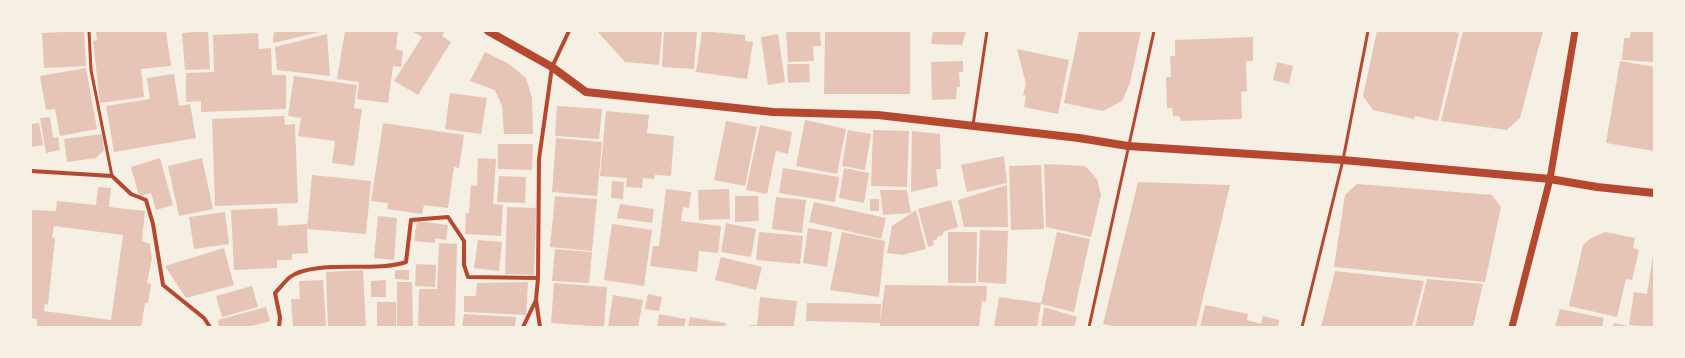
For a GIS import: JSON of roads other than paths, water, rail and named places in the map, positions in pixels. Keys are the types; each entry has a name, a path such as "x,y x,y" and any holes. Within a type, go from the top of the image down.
{"main road":[{"path":"488,31 552,67 586,92 773,112 878,114 1079,138 1128,146 1343,160 1550,179 1598,187 1654,193"}],"street":[{"path":"540,327 536,300 538,278 539,159 552,67 569,31"},
{"path":"1512,327 1550,179 1574,31"},
{"path":"31,171 112,176 131,194 146,200 153,224 163,285 204,318 210,327"},
{"path":"279,327 280,317 275,293 291,276 314,269 393,266 406,262 411,220 448,217 464,241 464,265 468,277 538,278"},
{"path":"523,327 536,300"}],"lane":[{"path":"89,31 91,70 112,176"},
{"path":"974,126 987,31"},
{"path":"1089,327 1154,31"},
{"path":"1302,327 1343,160 1368,31"}]}
